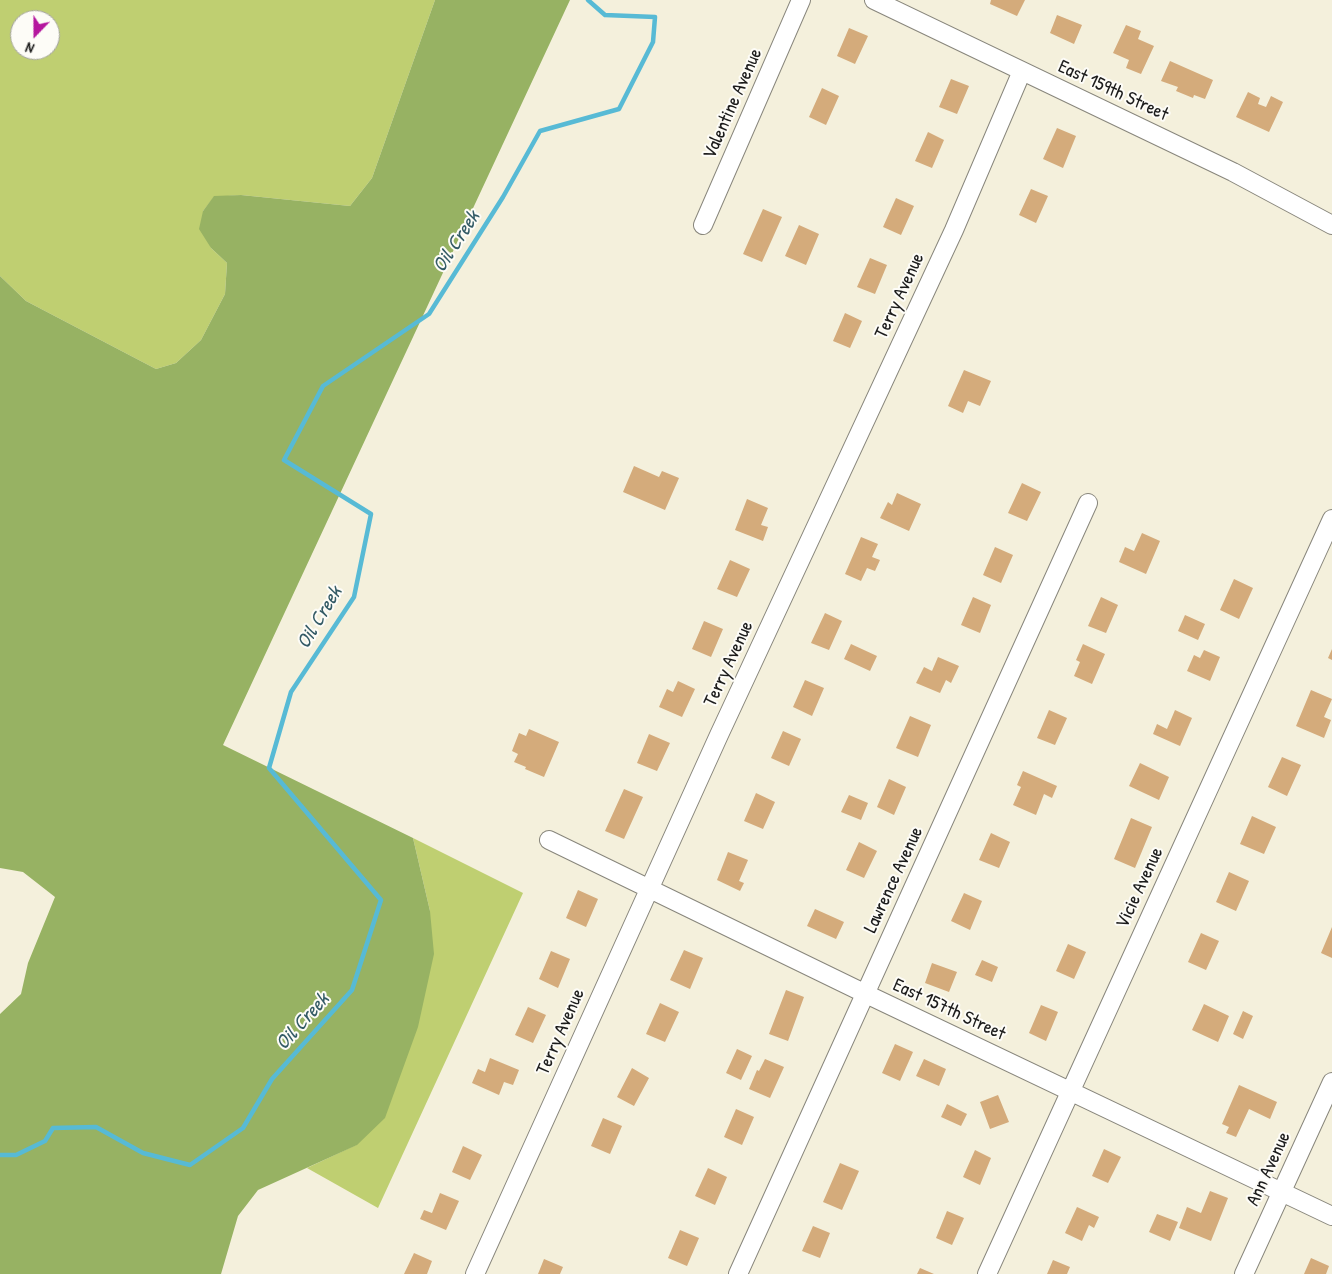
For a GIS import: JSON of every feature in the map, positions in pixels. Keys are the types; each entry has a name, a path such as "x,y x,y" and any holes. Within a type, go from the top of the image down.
{"street":[{"name":"Valentine Avenue","path":"703,225 801,0"},
{"name":"East 159th Street","path":"874,0 1233,172 1332,225"},
{"name":"Terry Avenue","path":"475,1274 649,889 946,247 1022,71"},
{"name":"Lawrence Avenue","path":"738,1274 885,949 960,791 1088,503"},
{"name":"Vicie Avenue","path":"987,1274 1332,519"},
{"name":"East 157th Street","path":"549,840 1070,1092 1332,1216"},
{"name":"Ann Avenue","path":"1244,1274 1332,1082"}],"green space":[{"path":"0,0 435,0 372,178 350,206 241,195 214,197 203,211 211,248 227,263 225,294 201,340 176,363 156,369 26,301 0,276"},
{"path":"435,0 570,0 223,745 413,838 430,911 434,954 418,1027 385,1118 357,1145 258,1190 238,1216 221,1274 0,1274 0,1014 21,994 28,963 55,897 23,872 0,868 0,276 26,301 156,369 176,363 201,340 225,294 227,263 211,248 199,229 203,211 214,196 241,195 350,206 372,178"},
{"path":"413,838 523,893 378,1208 307,1168 356,1145 430,911"}],"building":[{"path":"991,0 1025,0 1017,16 990,4"},
{"path":"1057,15 1082,25 1074,44 1050,33"},
{"path":"1126,25 1141,31 1138,39 1154,46 1141,74 1126,68 1129,60 1113,53"},
{"path":"849,28 868,36 855,64 837,56"},
{"path":"1170,61 1213,80 1205,99 1194,95 1193,98 1176,91 1178,87 1161,81"},
{"path":"951,79 969,86 957,114 939,107"},
{"path":"822,88 839,96 826,125 809,117"},
{"path":"1248,92 1260,98 1258,104 1266,107 1271,96 1283,102 1269,132 1236,117"},
{"path":"1057,128 1076,136 1063,168 1043,159"},
{"path":"928,132 944,140 932,168 915,161"},
{"path":"1031,189 1048,196 1036,223 1019,215"},
{"path":"896,198 914,206 901,235 883,227"},
{"path":"763,209 782,217 762,262 743,254"},
{"path":"799,225 819,234 806,265 785,256"},
{"path":"870,258 887,265 875,294 857,287"},
{"path":"845,313 862,321 850,348 833,341"},
{"path":"964,370 991,381 980,406 968,401 963,413 948,406"},
{"path":"634,466 659,477 662,471 679,478 665,510 623,492"},
{"path":"1022,483 1041,492 1027,521 1008,513"},
{"path":"897,493 921,504 909,531 880,518 888,502 892,505"},
{"path":"747,499 768,508 761,525 768,527 763,541 735,530"},
{"path":"1142,533 1160,541 1146,574 1119,562 1125,547 1134,551"},
{"path":"861,537 878,544 872,557 880,560 875,571 867,568 861,581 845,574"},
{"path":"995,547 1013,555 1001,583 983,575"},
{"path":"730,560 750,569 737,597 717,589"},
{"path":"1234,579 1253,588 1239,619 1220,610"},
{"path":"973,597 991,605 980,633 961,625"},
{"path":"1101,597 1118,605 1106,633 1088,626"},
{"path":"825,613 842,621 829,650 811,643"},
{"path":"1185,615 1205,624 1198,640 1178,631"},
{"path":"704,621 723,629 711,657 692,649"},
{"path":"851,644 877,656 870,671 844,659"},
{"path":"1083,644 1105,654 1092,684 1074,676 1080,662 1076,660"},
{"path":"1332,649 1332,660 1328,658"},
{"path":"1204,650 1220,657 1210,681 1187,671 1194,655 1200,658"},
{"path":"938,657 959,666 951,683 946,680 940,693 916,683 924,667 932,671"},
{"path":"805,680 824,688 812,716 793,707"},
{"path":"678,681 695,689 682,717 659,707 667,689 673,692"},
{"path":"1311,690 1332,699 1324,717 1331,720 1324,738 1296,726"},
{"path":"1049,710 1067,718 1055,745 1037,738"},
{"path":"1175,710 1192,718 1180,746 1153,734 1157,724 1167,729"},
{"path":"910,716 931,725 918,757 896,748"},
{"path":"529,729 559,742 544,777 514,762 518,754 512,751 519,733 526,736"},
{"path":"783,731 801,739 789,766 771,758"},
{"path":"649,734 670,743 657,771 637,763"},
{"path":"1282,757 1301,765 1287,796 1268,787"},
{"path":"1140,763 1169,777 1159,800 1129,786"},
{"path":"1023,771 1057,786 1052,798 1044,794 1036,815 1013,805 1021,787 1017,785"},
{"path":"889,779 906,787 894,815 877,807"},
{"path":"624,789 643,797 624,839 605,831"},
{"path":"756,793 775,802 763,829 744,821"},
{"path":"849,795 868,803 861,820 841,812"},
{"path":"1252,816 1276,827 1264,854 1240,844"},
{"path":"1131,818 1152,827 1135,868 1114,859"},
{"path":"991,833 1010,842 999,868 979,860"},
{"path":"859,842 877,851 864,878 846,870"},
{"path":"728,852 748,860 739,881 744,883 740,891 717,880"},
{"path":"1229,872 1249,881 1236,911 1216,902"},
{"path":"578,890 598,899 586,927 566,918"},
{"path":"964,893 982,901 970,930 951,921"},
{"path":"815,909 844,922 836,939 807,926"},
{"path":"1332,927 1332,958 1321,953"},
{"path":"1201,933 1219,941 1206,970 1188,962"},
{"path":"1068,944 1086,952 1074,979 1056,971"},
{"path":"684,950 703,958 690,989 670,980"},
{"path":"551,951 570,959 558,988 539,979"},
{"path":"982,960 998,967 992,982 975,975"},
{"path":"932,963 957,972 949,992 925,983"},
{"path":"786,990 804,997 788,1041 769,1034"},
{"path":"660,1003 679,1012 665,1042 646,1034"},
{"path":"1204,1004 1229,1016 1218,1042 1192,1030"},
{"path":"1041,1005 1058,1012 1046,1041 1029,1033"},
{"path":"528,1007 546,1015 533,1043 515,1035"},
{"path":"1243,1011 1253,1016 1243,1039 1233,1034"},
{"path":"895,1044 913,1052 900,1081 882,1073"},
{"path":"737,1049 752,1056 741,1080 726,1073"},
{"path":"490,1058 519,1070 513,1085 504,1082 499,1095 472,1083 478,1069 485,1072"},
{"path":"765,1059 784,1067 770,1098 749,1089 757,1070 759,1071"},
{"path":"924,1059 946,1069 939,1086 916,1076"},
{"path":"632,1068 649,1078 634,1106 617,1097"},
{"path":"1239,1085 1277,1102 1270,1119 1249,1109 1236,1137 1226,1133 1229,1127 1222,1124"},
{"path":"998,1095 1009,1122 990,1129 980,1102"},
{"path":"947,1104 967,1114 961,1126 941,1117"},
{"path":"736,1109 754,1117 742,1145 724,1137"},
{"path":"603,1118 622,1126 610,1154 591,1146"},
{"path":"463,1146 482,1155 470,1180 452,1172"},
{"path":"1104,1149 1121,1157 1108,1183 1092,1176"},
{"path":"975,1150 991,1158 980,1185 963,1177"},
{"path":"840,1163 859,1171 842,1210 823,1202"},
{"path":"708,1168 727,1177 715,1205 695,1196"},
{"path":"1210,1191 1228,1198 1211,1241 1179,1228 1187,1207 1201,1213"},
{"path":"440,1193 459,1201 446,1230 420,1219 424,1210 432,1213"},
{"path":"1077,1207 1099,1217 1094,1228 1089,1225 1082,1241 1065,1233"},
{"path":"947,1211 964,1218 952,1245 936,1238"},
{"path":"1157,1214 1178,1222 1170,1241 1149,1232"},
{"path":"813,1226 830,1233 820,1258 802,1251"},
{"path":"680,1230 699,1238 687,1266 668,1258"},
{"path":"414,1253 432,1261 427,1274 404,1274"},
{"path":"1311,1258 1329,1266 1326,1274 1304,1274"},
{"path":"544,1259 563,1267 560,1274 538,1274"},
{"path":"1053,1260 1070,1267 1067,1274 1047,1274"},
{"path":"920,1268 934,1274 917,1274"}],"waterway":[{"name":"Oil Creek","path":"0,1155 16,1155 45,1141 53,1128 96,1127 143,1153 190,1165 243,1128 272,1079 352,990 381,900 269,768 291,692 354,597 371,514 284,460 323,386 429,314 503,197 540,131 619,109 653,42 655,17 605,15 588,0"}]}
